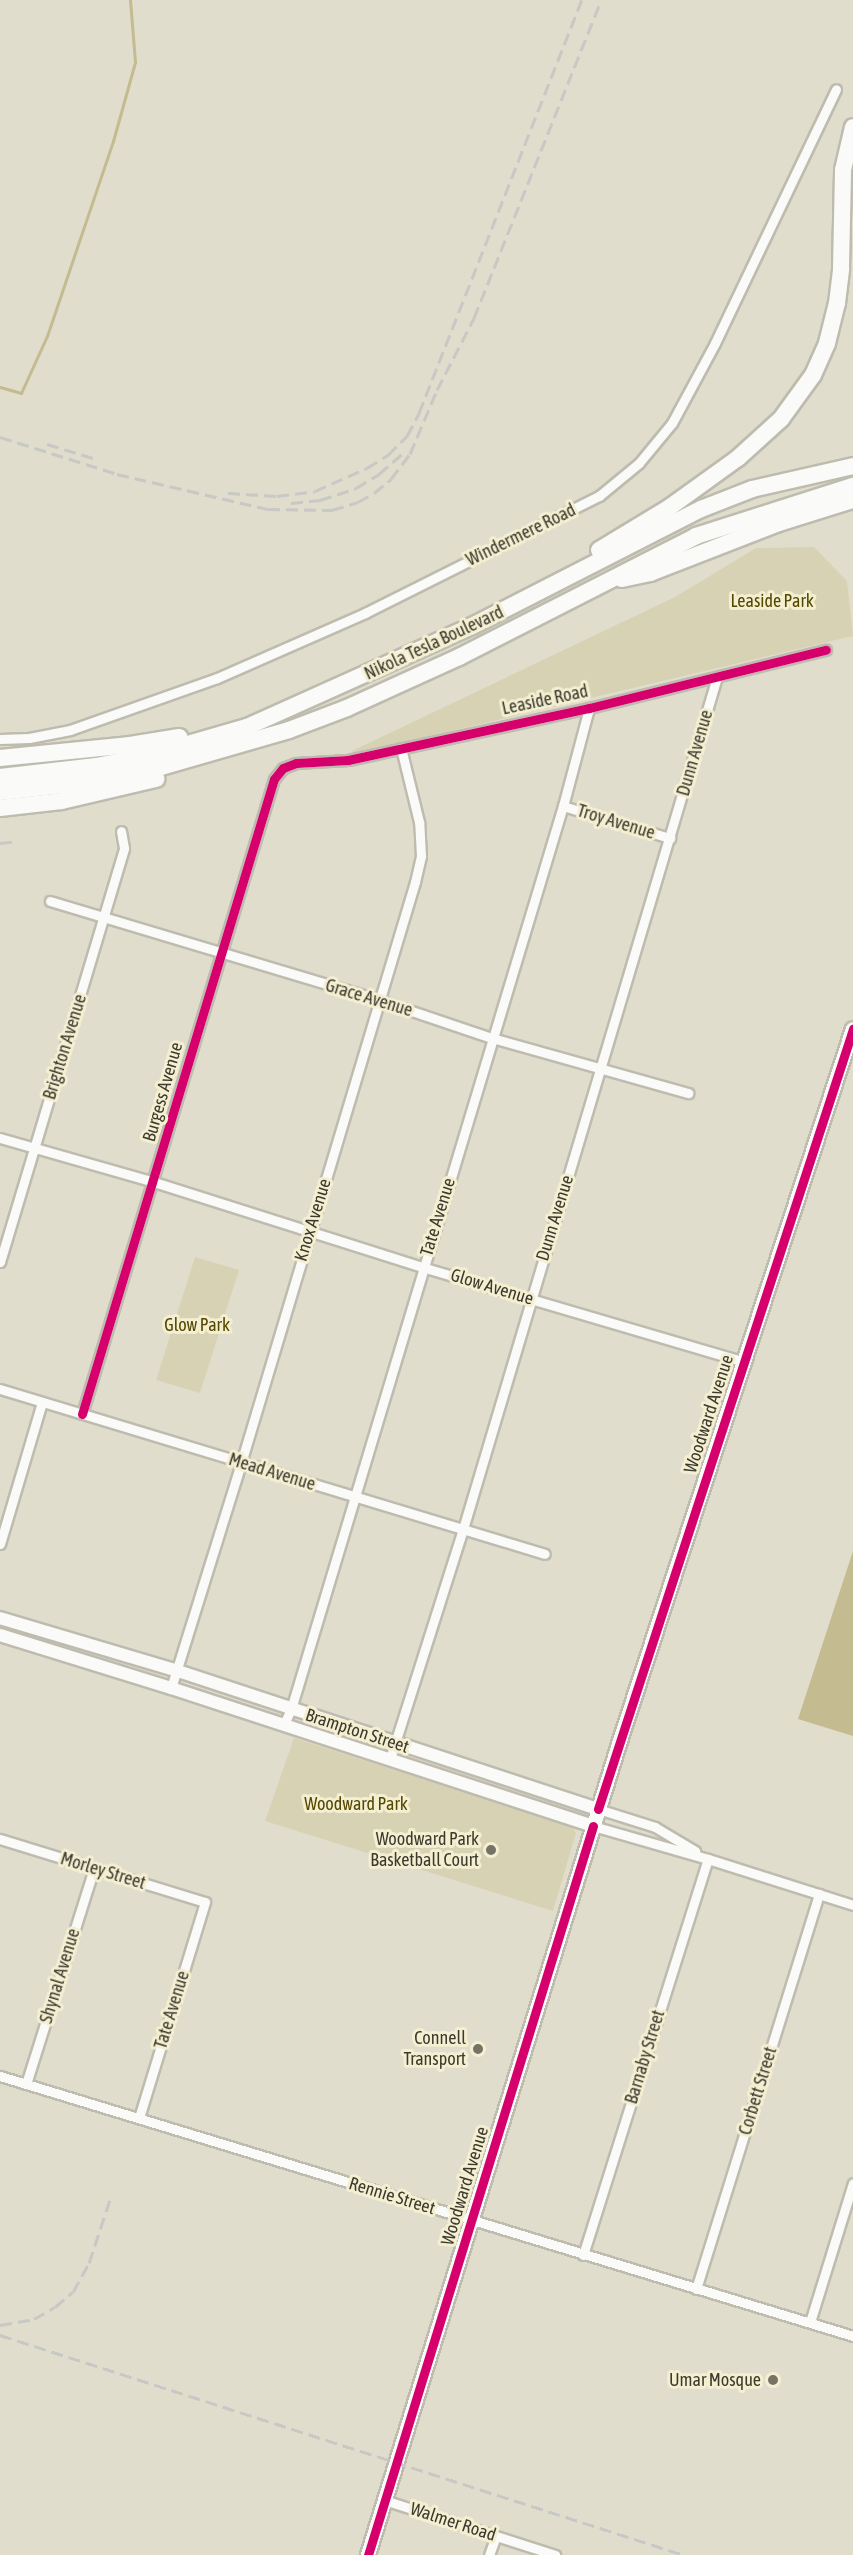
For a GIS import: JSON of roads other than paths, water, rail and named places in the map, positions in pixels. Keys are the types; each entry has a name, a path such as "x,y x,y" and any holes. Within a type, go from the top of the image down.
{"highway":[{"path":"472,626 518,596 598,552 670,507 738,458 781,419 798,398 818,367 835,314 841,268 843,170 853,127"},
{"path":"800,477 853,460"},
{"name":"Nikola Tesla Boulevard","path":"0,777 96,766 143,757 213,738 282,713 472,626 701,509 752,489 853,466"},
{"name":"Nikola Tesla Boulevard","path":"0,792 99,781 147,771 289,730 347,708 459,657 696,536 853,486"},
{"path":"600,583 650,573 779,523 853,500"},
{"path":"0,758 130,745 207,733 282,713"},
{"path":"0,808 62,801 127,788 251,750 289,730"}],"main road":[{"name":"Woodward Avenue","path":"368,2555 598,1809 853,1029"}],"street":[{"name":"Windermere Road","path":"0,739 29,738 70,730 217,678 364,613 599,496 639,463 672,423 715,343 836,89"},
{"name":"Leaside Road","path":"274,778 283,768 296,763 348,760 590,708 826,650"},
{"name":"Dunn Avenue","path":"390,1759 463,1529 717,677"},
{"name":"Tate Avenue","path":"284,1725 291,1709 422,1267 563,806 590,708"},
{"name":"Knox Avenue","path":"171,1688 241,1463 421,856 419,822 401,748"},
{"name":"Burgess Avenue","path":"82,1413 154,1182 274,778"},
{"name":"Troy Avenue","path":"563,806 670,838"},
{"name":"Brighton Avenue","path":"0,1262 124,848 121,831"},
{"name":"Grace Avenue","path":"50,901 379,1000 492,1038 688,1093"},
{"name":"Glow Avenue","path":"0,1138 154,1182 422,1267 744,1362"},
{"name":"Mead Avenue","path":"0,1389 545,1554"},
{"path":"0,1544 42,1402"},
{"name":"Brampton Street","path":"0,1617 178,1671 655,1827 708,1859"},
{"name":"Brampton Street","path":"0,1635 171,1688 593,1827 708,1859 853,1905"},
{"name":"Morley Street","path":"0,1839 205,1902"},
{"name":"Barnaby Street","path":"583,2255 708,1859"},
{"name":"Shynal Avenue","path":"26,2084 94,1868"},
{"name":"Corbett Street","path":"696,2289 819,1894"},
{"name":"Tate Avenue","path":"139,2118 205,1902"},
{"name":"Rennie Street","path":"0,2076 853,2336"},
{"path":"810,2322 853,2183"},
{"name":"Walmer Road","path":"384,2500 555,2555"},
{"path":"489,2555 496,2536"}],"waterway":[{"path":"0,387 21,393 47,336 113,141 135,62 130,0"}],"railway":[{"path":"228,493 277,496 315,491 367,468 388,455 407,436 419,413 582,0"},
{"path":"0,437 117,474 268,509 332,510 358,502 374,493 391,479 410,454 437,390 474,318 599,5"},
{"path":"47,444 93,458"},
{"path":"291,503 320,500 356,488 379,474 403,453"},
{"path":"0,843 18,841"},
{"path":"0,2325 34,2319 55,2307 73,2292 89,2263 111,2197"},
{"path":"0,2335 684,2555"}],"place":[{"name":"Woodward Park Basketball Court","path":"491,1850"},
{"name":"Connell Transport","path":"478,2049"},
{"name":"Umar Mosque","path":"773,2380"}],"park label":[{"name":"Leaside Park","path":"772,601"},
{"name":"Glow Park","path":"197,1325"},
{"name":"Woodward Park","path":"356,1804"}]}
